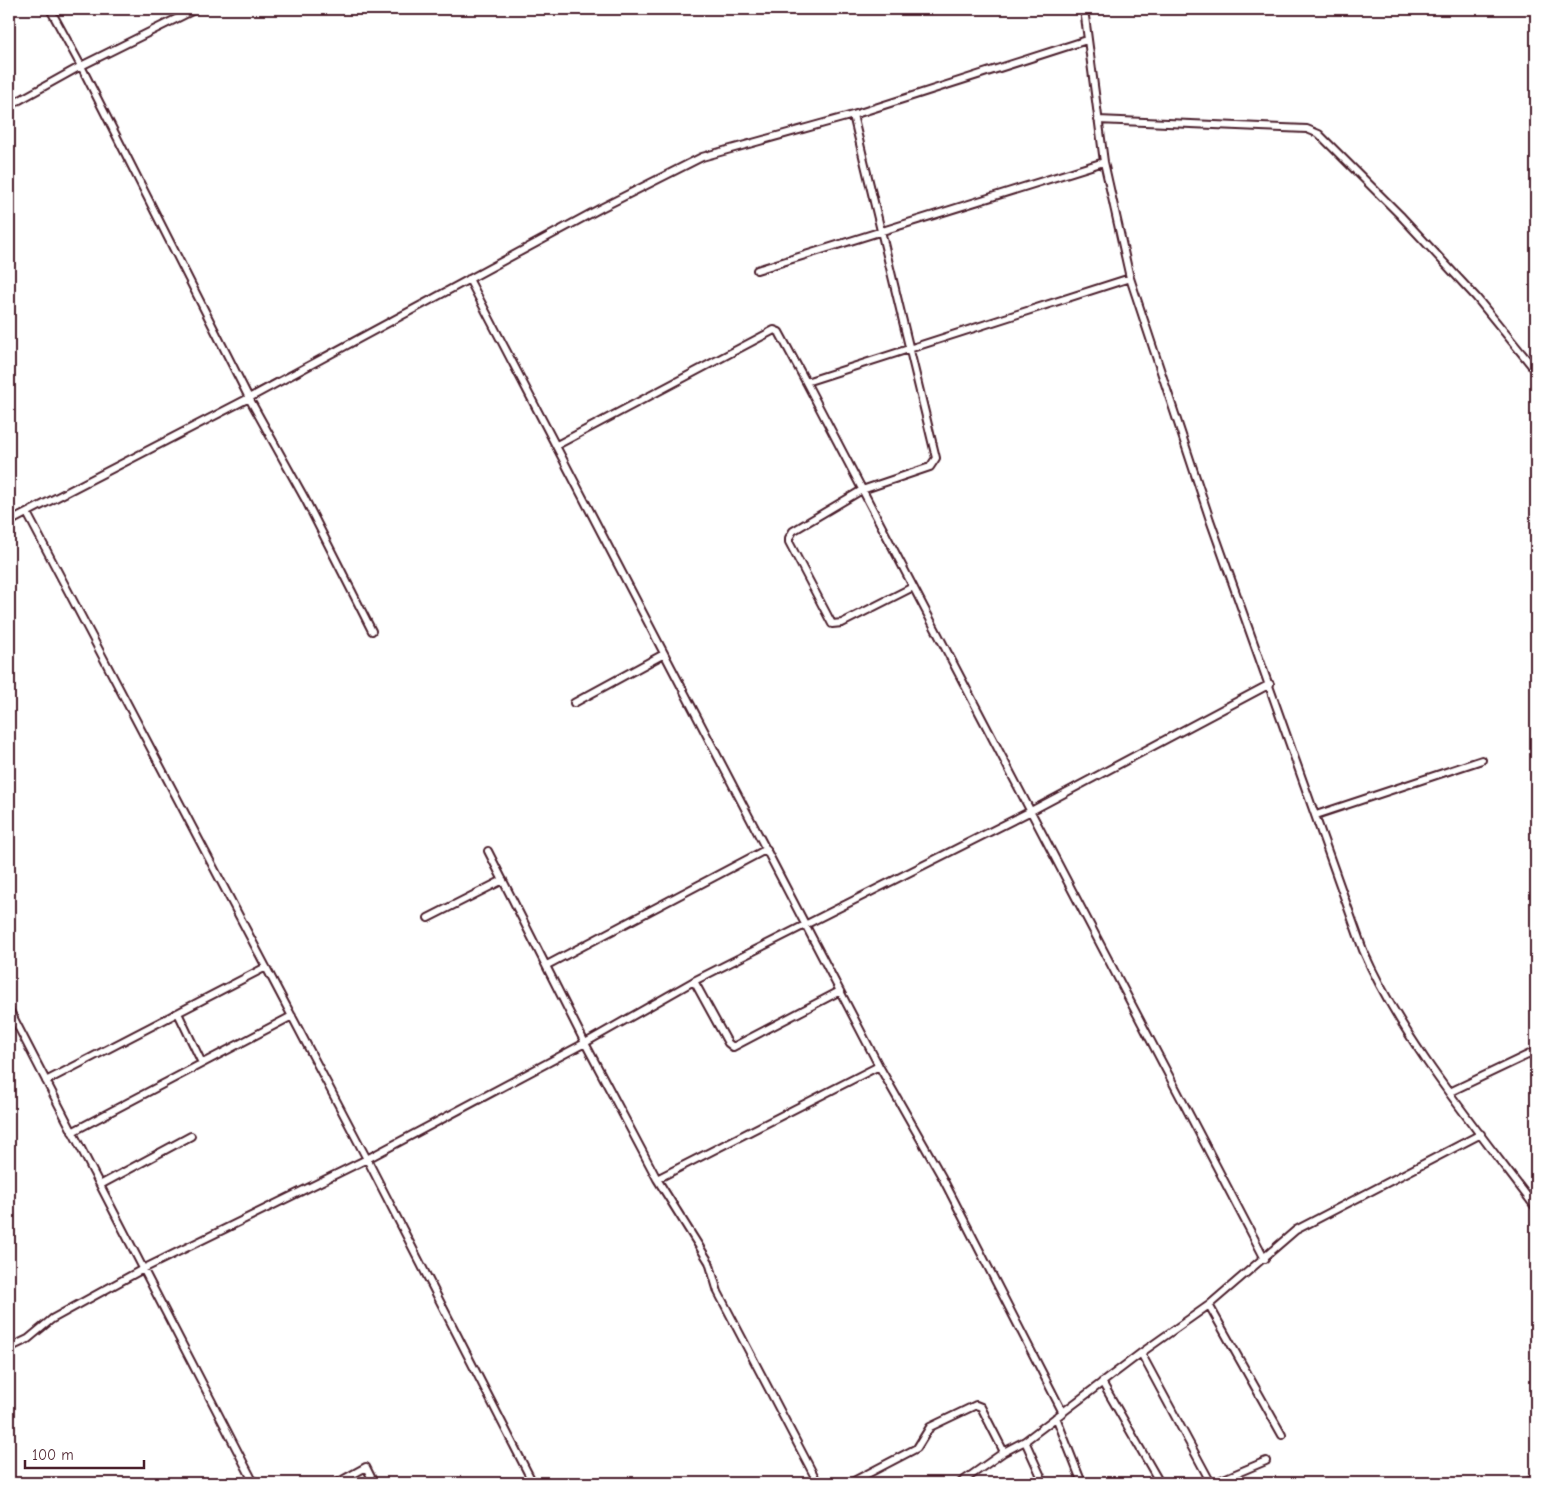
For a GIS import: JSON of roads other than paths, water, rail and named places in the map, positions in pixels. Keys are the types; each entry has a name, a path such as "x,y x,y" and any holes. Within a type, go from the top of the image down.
{"street":[{"path":"50,9 81,66 249,398 305,499 372,631"},
{"path":"9,106 81,66 196,9"},
{"path":"1084,9 1104,162 1130,278 1210,520 1370,964 1394,1008 1450,1092 1536,1208"},
{"path":"9,522 249,398 600,208 702,158 853,115 1087,40"},
{"path":"853,115 936,458 930,467 862,490 797,529 789,538 832,624 842,623 913,587"},
{"path":"1098,120 1307,129 1319,134 1400,215 1476,297 1536,371"},
{"path":"758,270 880,230 1104,162"},
{"path":"806,382 910,347 1130,278"},
{"path":"469,279 879,1066 942,1177 1063,1413"},
{"path":"557,445 774,330 779,332 1265,1259"},
{"path":"27,513 367,1159 533,1483"},
{"path":"574,703 664,654"},
{"path":"9,1348 28,1339 52,1319 143,1269 367,1159 585,1043 694,981 1031,811 1270,684"},
{"path":"1316,815 1482,760"},
{"path":"547,965 767,849"},
{"path":"488,851 585,1043 657,1179 709,1262 718,1292 818,1483"},
{"path":"428,918 503,880"},
{"path":"46,1082 266,967"},
{"path":"694,981 728,1043 733,1047 840,991"},
{"path":"9,1009 254,1483"},
{"path":"178,1013 202,1063"},
{"path":"72,1132 292,1016"},
{"path":"1450,1092 1536,1051"},
{"path":"657,1179 879,1066"},
{"path":"960,1483 1004,1452 1025,1441 1141,1353 1209,1305 1265,1259 1296,1230 1481,1134"},
{"path":"100,1185 191,1136"},
{"path":"1209,1305 1282,1435"},
{"path":"1141,1353 1217,1482 1266,1461"},
{"path":"1102,1382 1160,1483"},
{"path":"850,1483 917,1448 930,1427 976,1405 981,1407 1004,1452"},
{"path":"1056,1418 1082,1483"},
{"path":"1025,1441 1044,1483"},
{"path":"337,1483 366,1467 374,1483"},
{"path":"1525,1483 1536,1478"}]}
